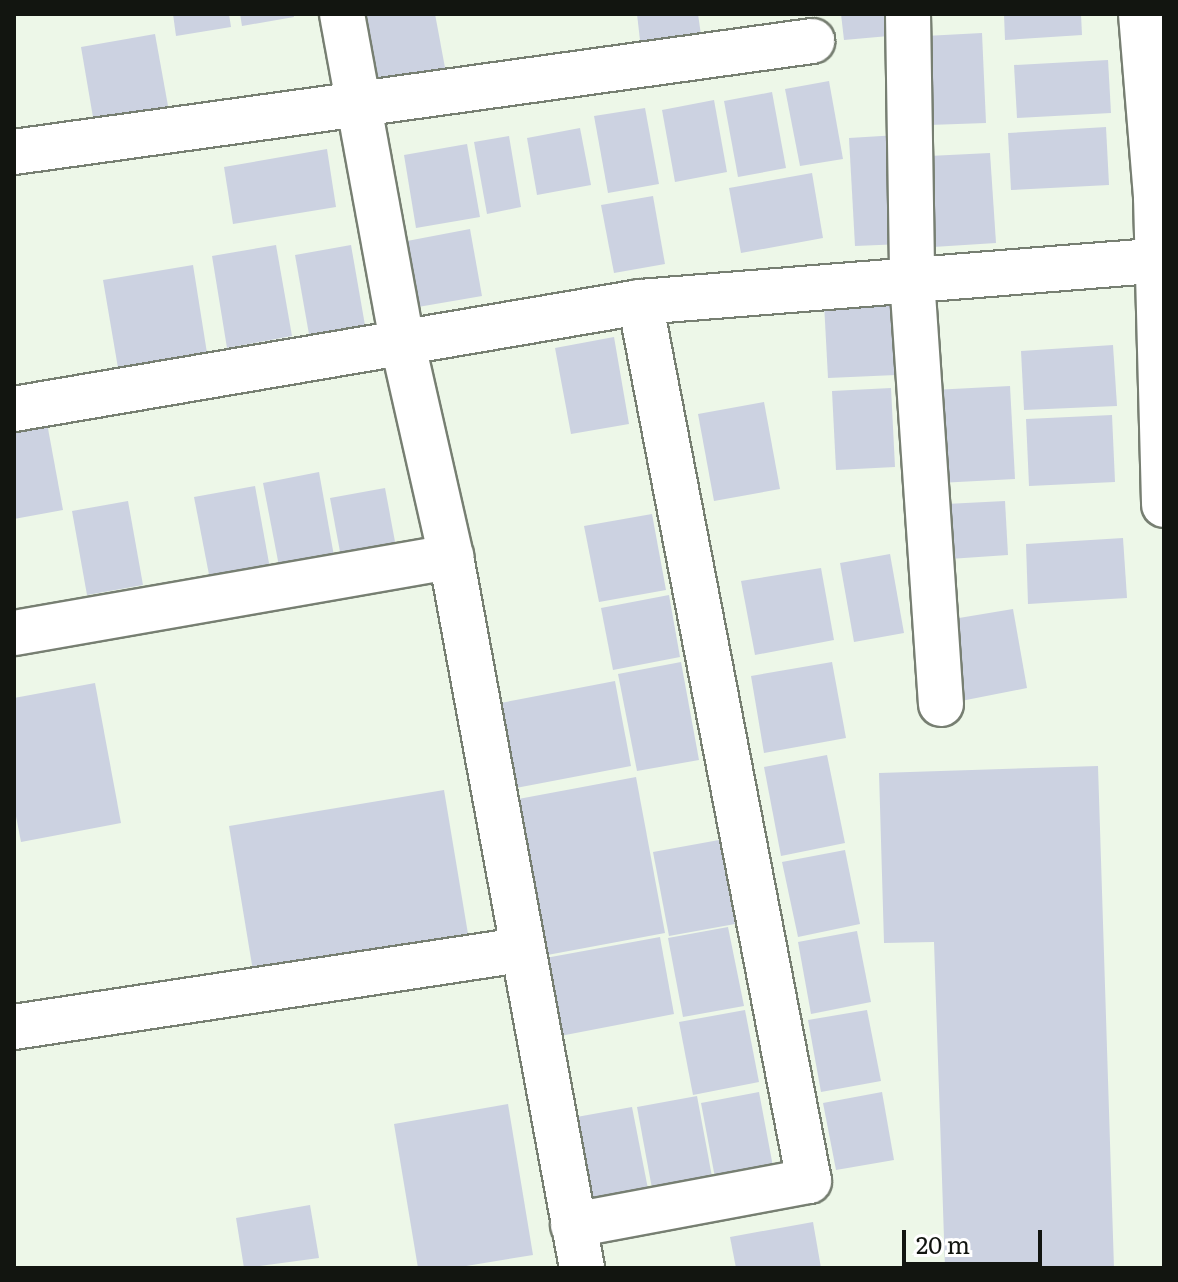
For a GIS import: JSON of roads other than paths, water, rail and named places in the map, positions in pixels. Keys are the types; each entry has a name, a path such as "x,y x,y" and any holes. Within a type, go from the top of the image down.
{"street":[{"path":"342,14 403,345 451,557 520,950 550,1079 582,1268"},
{"path":"908,14 912,279 941,704"},
{"path":"1141,14 1161,260 1164,505"},
{"path":"14,152 812,41"},
{"path":"14,409 403,345 640,302 1161,260"},
{"path":"573,1225 809,1181 640,302"},
{"path":"14,633 451,557"},
{"path":"14,1027 520,950"}]}
